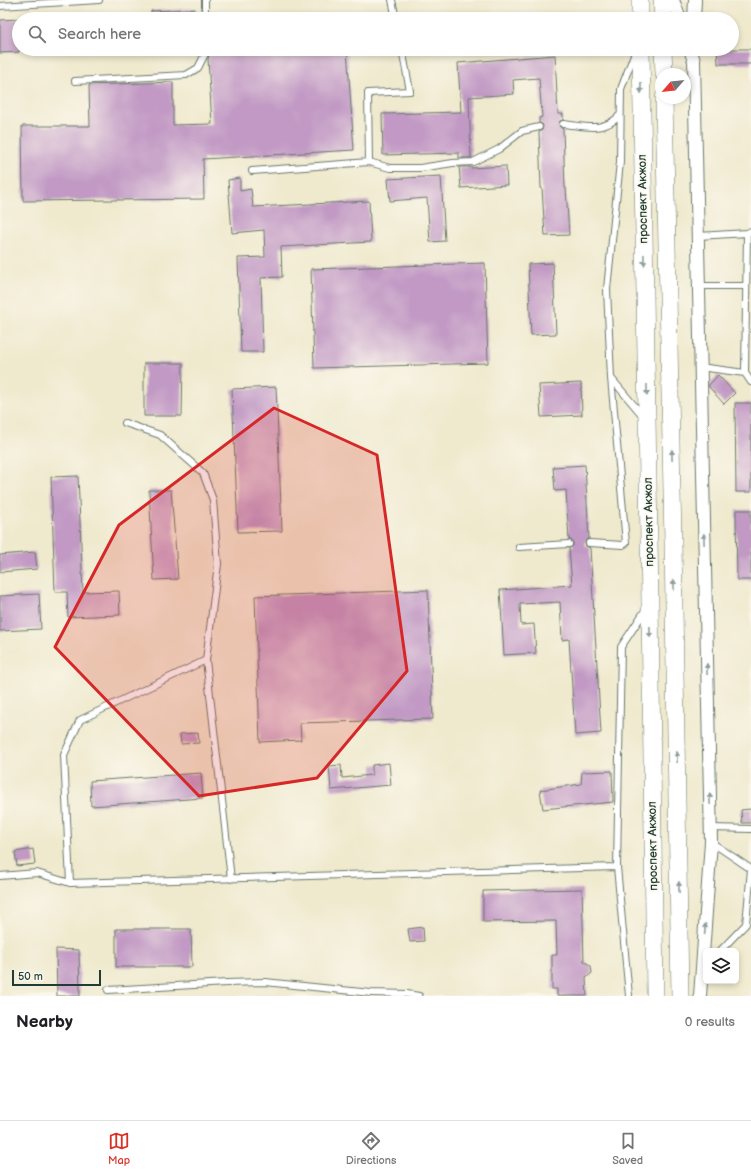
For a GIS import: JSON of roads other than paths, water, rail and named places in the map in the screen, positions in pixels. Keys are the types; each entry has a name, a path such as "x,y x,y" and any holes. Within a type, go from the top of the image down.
{"main road":[{"path":"640,0 640,12"},
{"path":"662,0 663,12"},
{"name":"проспект Акжол","path":"641,56 655,996"},
{"path":"663,56 664,68"},
{"name":"проспект Акжол","path":"664,104 674,541 680,996"},
{"path":"649,543 674,541"}],"street":[{"path":"673,0 677,12"},
{"path":"694,12 695,0"},
{"path":"694,56 711,828 705,948"},
{"path":"700,996 703,974"}],"lane":[{"path":"0,6 99,0"},
{"path":"205,0 205,12"},
{"path":"392,0 395,12"},
{"path":"75,81 186,75 198,68 204,56"},
{"path":"369,162 368,93 410,91 403,56"},
{"path":"589,543 624,545 626,543 611,378 607,289 620,162 621,89 633,56"},
{"path":"563,124 590,127 606,126 620,115"},
{"path":"252,171 369,162 390,168 420,168 453,163 473,162 499,149 522,131 539,127"},
{"path":"698,236 749,232 746,286 745,373 751,382"},
{"path":"699,286 746,286"},
{"path":"700,367 745,373"},
{"path":"611,378 647,422"},
{"path":"125,422 160,434 203,473 214,500 218,564 206,660 231,879"},
{"path":"519,547 569,544"},
{"path":"629,996 617,867 621,647 650,602"},
{"path":"70,883 64,755 80,720 206,660"},
{"path":"711,828 751,829"},
{"path":"711,842 751,869 746,924 723,948"},
{"path":"0,876 37,873 70,883 617,867"},
{"path":"108,990 227,982 265,982 371,995 407,994 419,996"}]}
